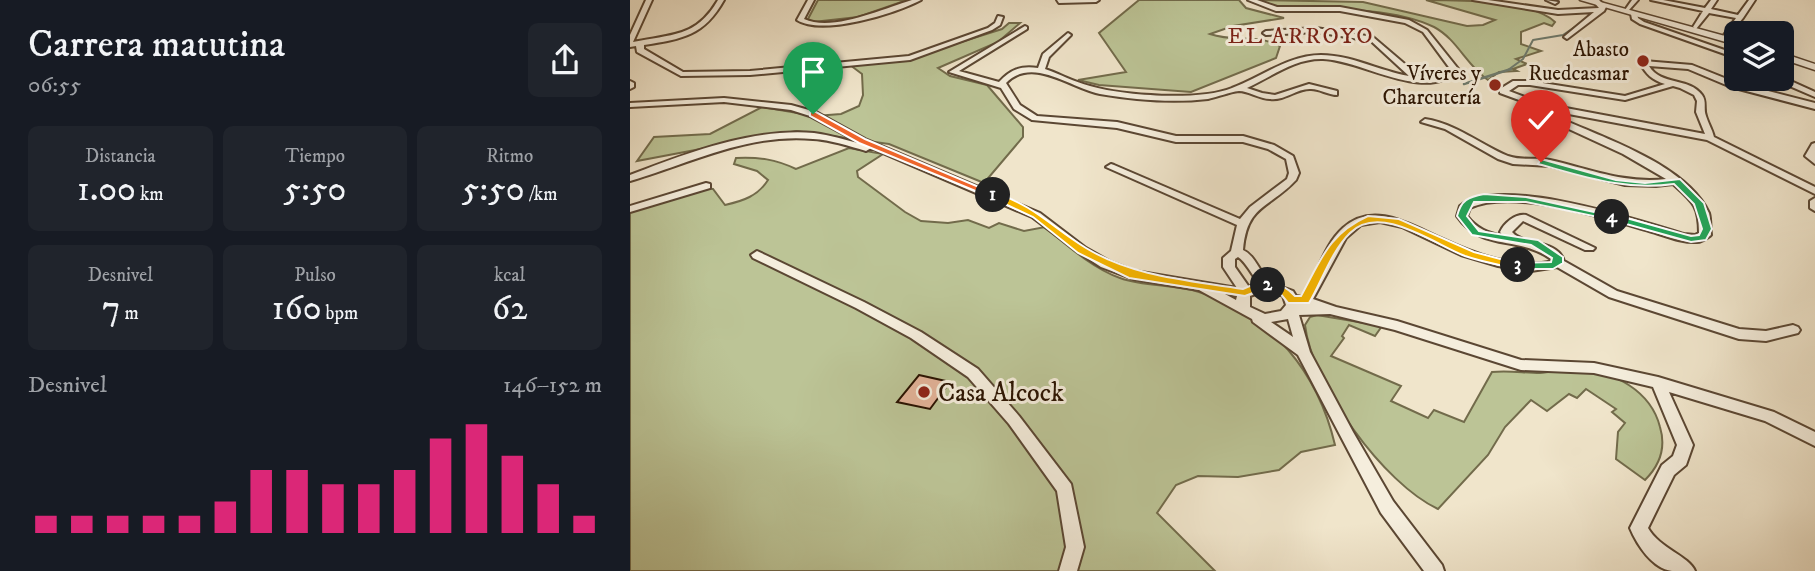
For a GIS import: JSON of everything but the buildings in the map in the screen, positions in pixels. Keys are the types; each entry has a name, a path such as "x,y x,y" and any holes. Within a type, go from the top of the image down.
{"street":[{"path":"649,0 630,43 695,33 705,25 721,0"},
{"path":"811,0 800,20 813,25 854,20 918,0"},
{"path":"1059,1 1096,0"},
{"path":"1245,292 1229,267 1229,258 1237,252 1241,223 1249,211 1291,180 1294,164 1283,153 1243,139 1176,139 1118,125 1035,118 1017,107 1003,80 1015,73 1041,70 1058,74 1081,87 1139,95 1189,97 1239,88 1277,67 1305,57 1335,58 1390,75 1416,78 1445,78 1455,70 1425,31 1415,25 1387,16 1340,9 1276,9 1251,0"},
{"path":"1476,0 1558,12 1593,2 1724,36"},
{"path":"1486,0 1570,10 1590,8 1593,2"},
{"path":"1630,11 1635,0"},
{"path":"1654,0 1741,17"},
{"path":"1696,27 1714,0"},
{"path":"1739,21 1752,0"},
{"path":"1567,37 1593,2"},
{"path":"1630,11 1724,36"},
{"path":"1630,11 1635,19 1642,23 1724,51"},
{"path":"640,43 640,50 646,55 681,74 750,73 910,58 990,29 998,24 1000,17"},
{"path":"1004,86 953,72 1026,27"},
{"path":"1266,33 1316,30 1373,39 1416,78"},
{"path":"1041,70 1046,56 1068,35"},
{"path":"1794,58 1815,65"},
{"path":"1710,138 1698,96 1689,88 1660,82 1644,63 1689,67 1734,85 1815,106"},
{"path":"1530,102 1503,91 1516,83 1567,87 1625,98 1670,85"},
{"path":"1794,85 1815,95"},
{"path":"1239,88 1274,98 1284,98 1309,86 1334,93"},
{"path":"630,105 724,100 791,108 830,121 890,154 1036,215 1082,250 1105,264 1133,275 1245,292 1267,285"},
{"path":"1558,263 1557,257 1547,248 1511,238 1476,233 1462,216 1465,206 1476,198 1526,200 1596,213 1683,237 1702,237 1707,229 1699,203 1676,181 1561,122 1551,111 1564,109 1710,138 1815,191"},
{"path":"1425,122 1449,127 1513,160 1549,163 1602,180 1630,185 1676,181"},
{"path":"630,178 719,150 791,135 814,136 890,154"},
{"path":"1815,146 1810,156 1815,161"},
{"path":"1111,167 1241,223"},
{"path":"630,209 706,186"},
{"path":"1815,201 1815,208"},
{"path":"1511,238 1506,232 1508,227 1522,217 1589,248"},
{"path":"1256,317 1271,319 1294,306 1348,228 1371,218 1395,221 1442,243 1499,262 1541,267 1558,263 1613,294 1739,334 1766,336 1793,330"},
{"path":"1237,252 1246,256 1252,268 1267,285 1283,290 1294,306 1303,352 1387,507 1435,571"},
{"path":"757,255 894,323 972,373 1014,420 1065,489 1075,547 1068,571"},
{"path":"1199,286 1244,309 1303,352"},
{"path":"1244,309 1241,304 1245,292"},
{"path":"1294,306 1333,311 1397,326 1521,365 1594,368 1658,383 1769,416 1815,439"},
{"path":"1658,383 1685,445 1681,460 1668,470 1639,528 1650,547 1686,571"}],"green space":[{"path":"818,0 907,0 858,17 813,22 808,19"},
{"path":"1139,0 1239,0 1246,8 1284,18 1233,26 1210,34 1271,42 1280,46 1276,58 1191,92 1099,85 1078,80 1126,72 1099,33"},
{"path":"1261,0 1363,2 1467,26 1483,25 1495,20 1426,0 1475,1 1530,9 1555,22 1552,26 1544,23 1521,32 1521,44 1541,51 1516,59 1527,64 1513,69 1517,71 1499,72 1488,80 1442,32 1419,21 1366,11 1262,5"},
{"path":"1009,23 1020,23 998,42 938,68 950,76 987,85 1023,127 1023,137 984,183 889,144 796,131 637,161 654,137 710,134 762,107 815,116 841,114 859,106 863,95 862,74 846,62 904,60 1002,29"},
{"path":"849,148 883,154 857,171 858,177 921,221 948,223 968,220 989,228 999,223 1024,231 1045,227 1081,256 1110,274 1130,281 1199,292 1249,315 1270,331 1304,371 1317,394 1335,445 1301,452 1279,470 1238,477 1198,476 1176,485 1157,513 1215,571 630,571 630,212 700,188 713,189 725,205 750,197 768,180 757,171 734,164 736,158 767,159 796,169"},
{"path":"1317,315 1382,326 1375,336 1349,325 1342,336 1344,338 1331,356 1401,386 1391,401 1428,418 1434,410 1464,422 1492,372 1540,373 1578,369 1617,379 1640,393 1655,414 1662,442 1658,462 1645,480 1616,459 1618,432 1625,423 1612,412 1616,409 1586,389 1577,398 1569,394 1547,411 1531,400 1505,427 1488,455 1438,509 1395,478 1374,456 1336,403 1321,376 1305,325 1310,317"}],"waterway":[{"path":"1508,70 1523,59 1533,40 1563,35 1582,22"},
{"path":"1464,84 1508,70"}],"place":[{"name":"Abasto Ruedcasmar","path":"1643,61"},
{"name":"Víveres y Charcutería","path":"1495,85"},
{"name":"Casa Alcock","path":"924,392"}],"district":[{"name":"EL ARROYO","path":"1301,35"}],"route":[{"path":"813,114 890,154 981,189 1036,215 1082,250 1105,264 1133,275 1245,293 1251,288 1267,285 1283,290 1292,300 1305,300 1310,295 1335,244 1348,228 1371,218 1395,221 1442,243 1499,262 1541,267 1558,263 1557,257 1547,248 1522,240 1484,236 1470,229 1462,216 1465,206 1471,199 1476,198 1526,200 1596,213 1691,239 1705,235 1705,218 1699,203 1688,189 1676,181 1630,185 1602,180 1563,166 1541,162"}]}
